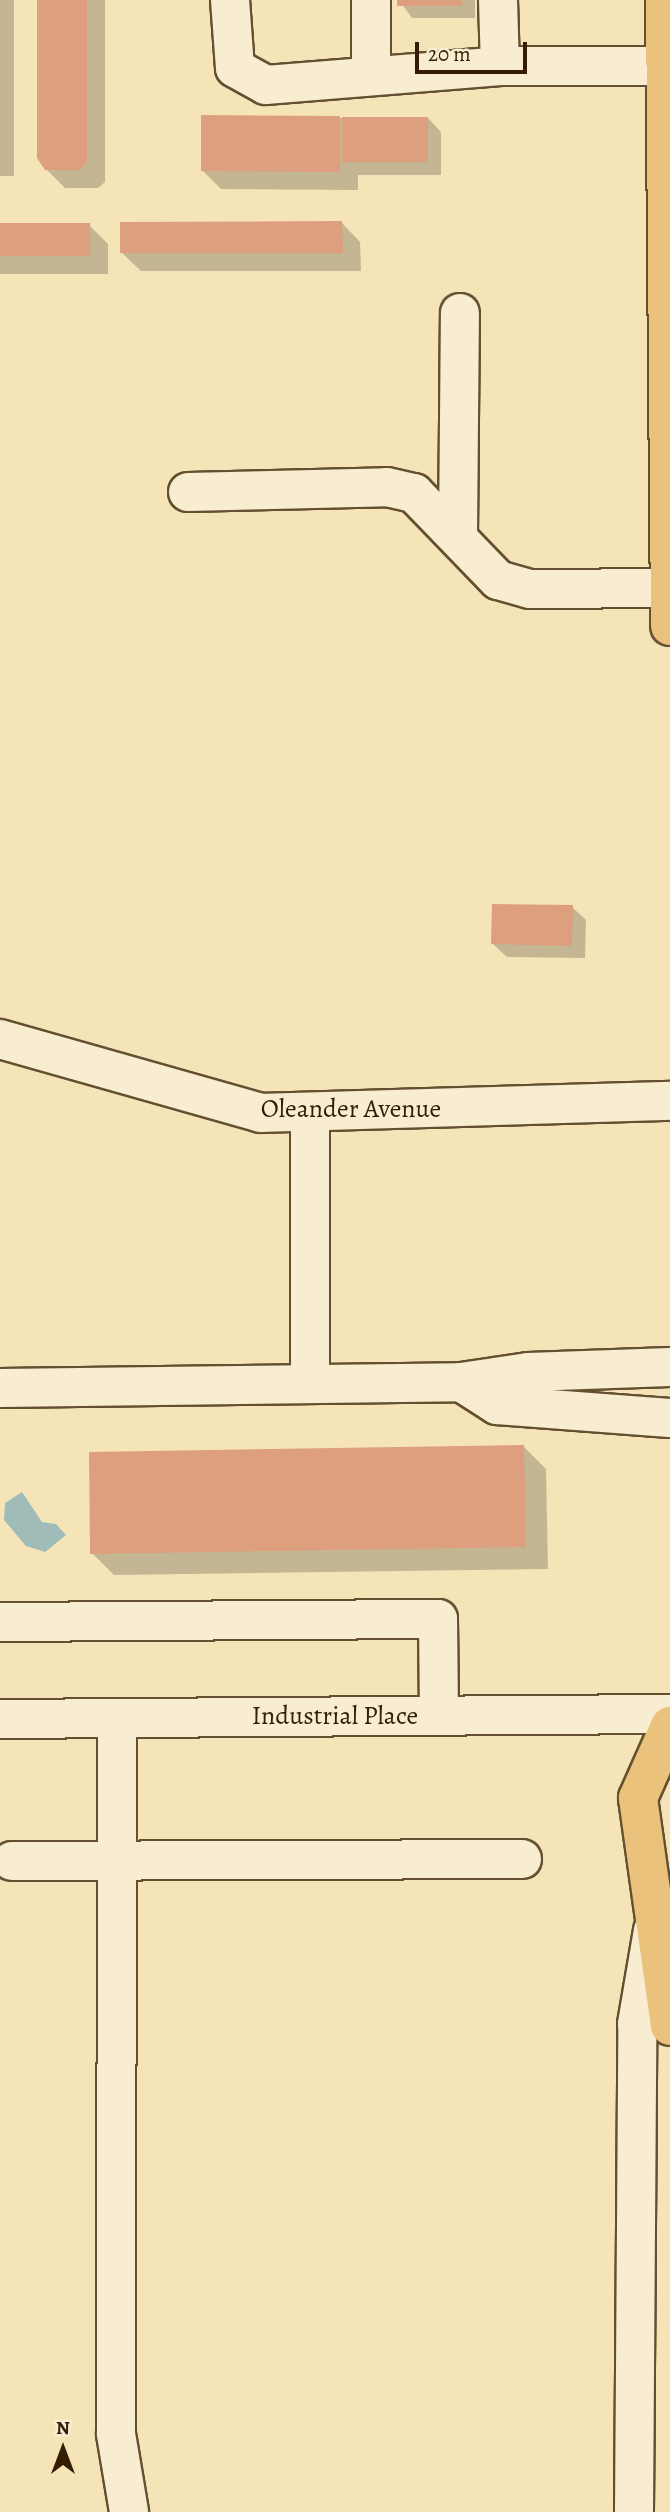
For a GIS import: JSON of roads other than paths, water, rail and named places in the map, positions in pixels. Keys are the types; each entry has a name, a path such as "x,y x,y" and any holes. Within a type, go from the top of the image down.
{"main road":[{"path":"666,0 670,626"},
{"path":"670,1726 638,1798 653,1927 670,2026"}],"street":[{"path":"230,0 234,68 266,85 371,73 500,66 666,66"},
{"path":"371,0 371,73"},
{"path":"498,0 500,66"},
{"path":"458,535 460,313"},
{"path":"188,492 387,487 414,493 458,535 486,574 530,590 670,588"},
{"name":"Oleander Avenue","path":"0,1039 261,1113 670,1101"},
{"path":"310,1113 310,1384"},
{"path":"0,1388 461,1382 528,1372 670,1367"},
{"path":"461,1382 497,1405 670,1418"},
{"path":"0,1622 438,1619 439,1715"},
{"name":"Industrial Place","path":"0,1719 670,1714"},
{"path":"117,1718 116,2434 129,2512"},
{"path":"12,1861 522,1859"},
{"path":"634,2512 637,2024 653,1927"}],"water":[{"path":"22,1492 42,1522 56,1524 66,1535 45,1552 26,1546 4,1520 5,1503"}]}
